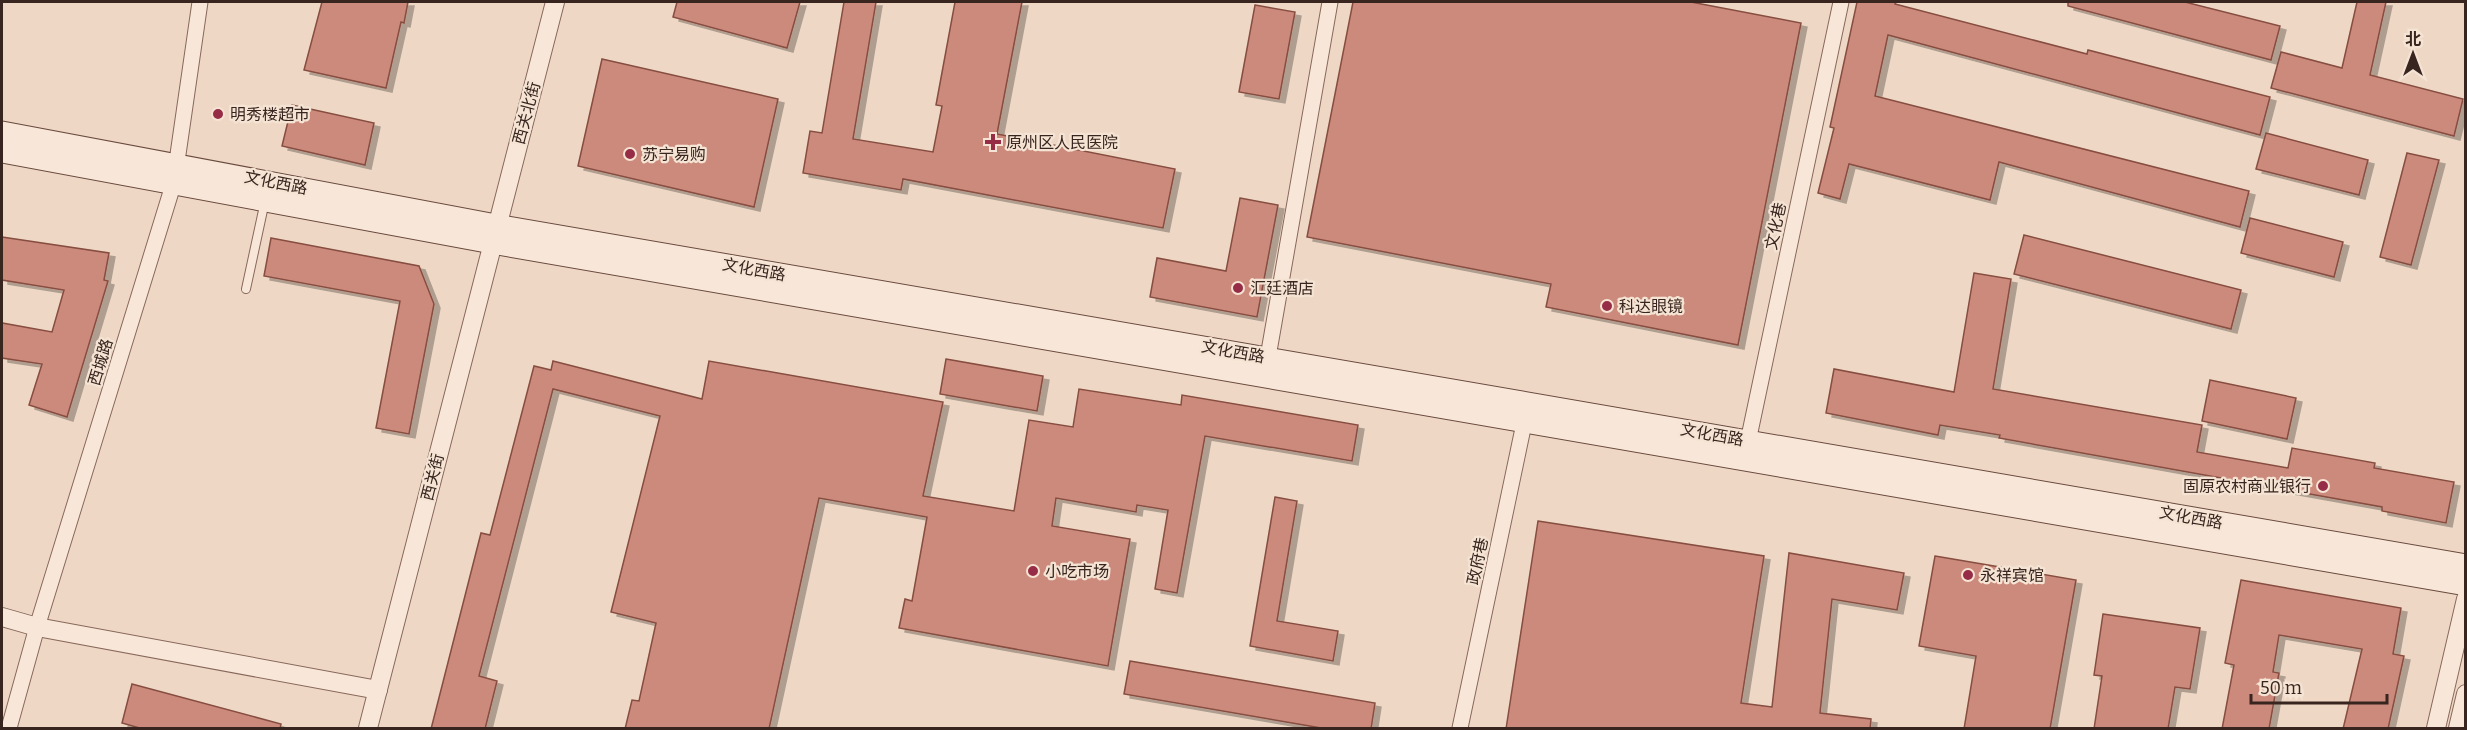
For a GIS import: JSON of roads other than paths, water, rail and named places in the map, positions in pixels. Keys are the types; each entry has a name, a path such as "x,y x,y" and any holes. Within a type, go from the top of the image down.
{"main road":[{"name":"文化西路","path":"2,132 175,173 494,234 1746,449 2466,565"},
{"name":"文化西路","path":"2,152 175,173 266,200 1268,357 1527,411"},
{"name":"文化西路","path":"1746,449 2466,585"}],"street":[{"name":"西城路","path":"9,729 37,627 175,173 201,2"},
{"name":"西关北街","path":"494,234 555,2"},
{"path":"1268,357 1330,2"},
{"name":"文化巷","path":"1746,449 1841,2"},
{"name":"西关街","path":"368,729 494,234"},
{"name":"政府巷","path":"1460,729 1527,411"},
{"path":"2436,729 2466,599"},
{"path":"2,617 37,627 378,690"},
{"path":"2458,729 2466,694"}],"lane":[{"path":"246,289 266,200"}],"place":[{"name":"明秀楼超市","path":"218,114"},
{"name":"原州区人民医院","path":"993,142"},
{"name":"苏宁易购","path":"630,154"},
{"name":"汇廷酒店","path":"1238,288"},
{"name":"科达眼镜","path":"1607,306"},
{"name":"固原农村商业银行","path":"2323,486"},
{"name":"小吃市场","path":"1033,571"},
{"name":"永祥宾馆","path":"1968,575"}]}
